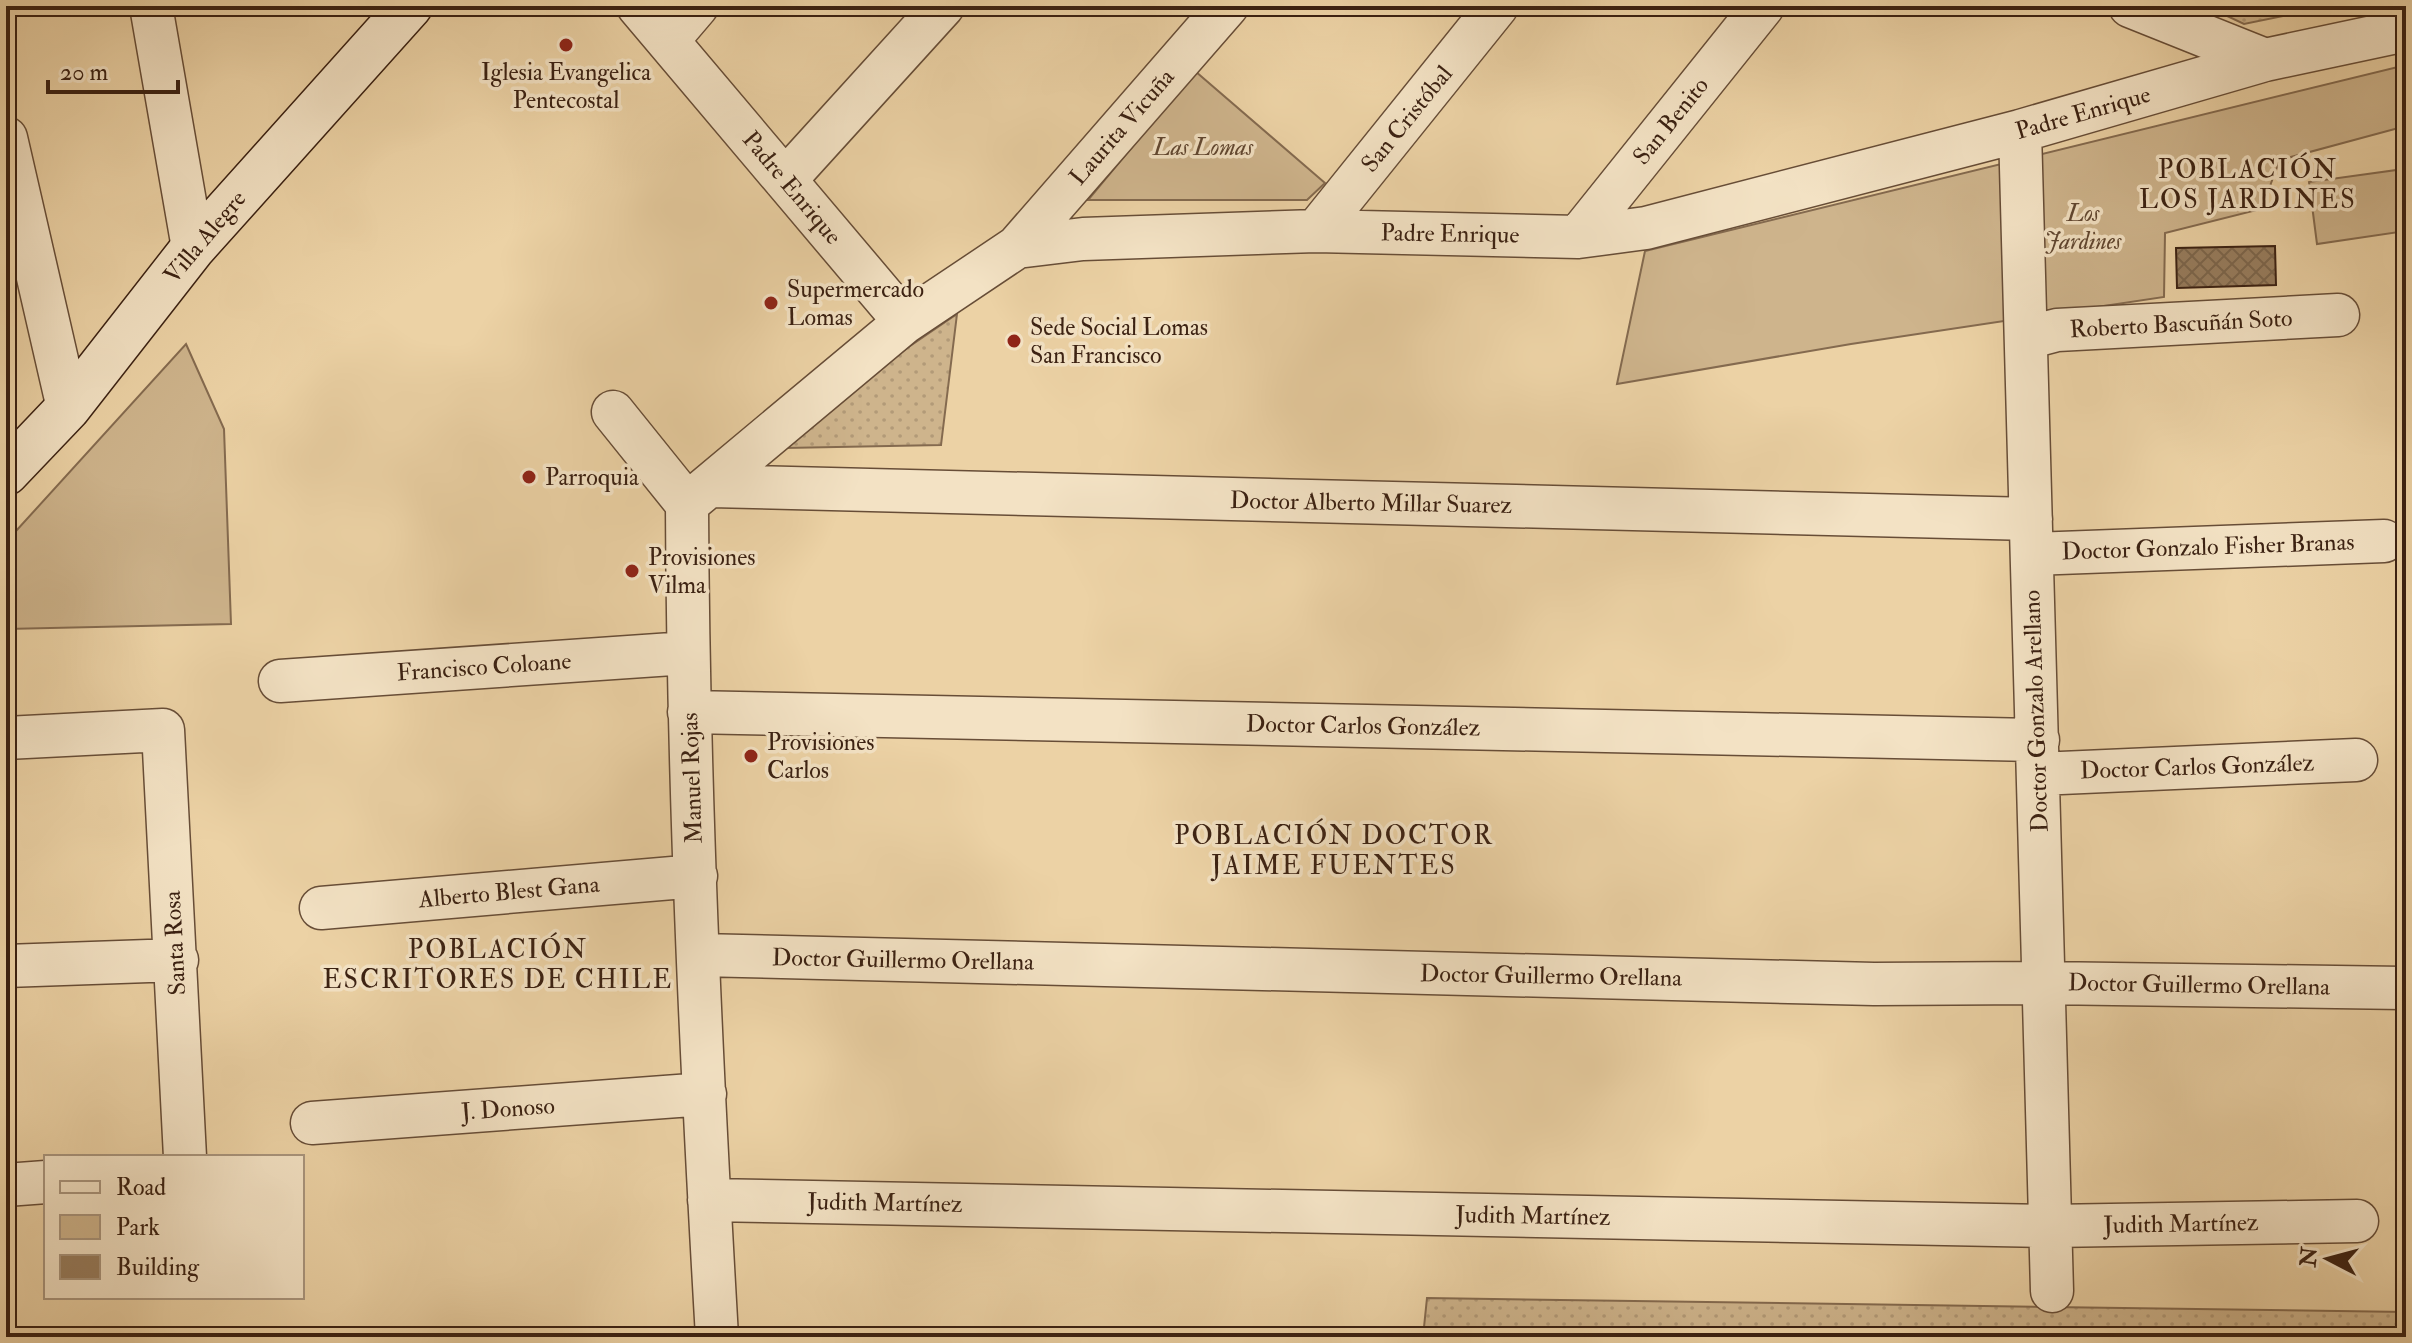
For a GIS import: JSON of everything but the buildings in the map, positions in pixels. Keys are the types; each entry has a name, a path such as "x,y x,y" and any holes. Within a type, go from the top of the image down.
{"main road":[{"name":"Villa Alegre","path":"6,473 68,408 193,248 410,6"}],"street":[{"path":"151,6 193,248"},
{"name":"Padre Enrique","path":"638,6 905,322 1017,247 1083,239 1316,231 1578,237 1646,228 2020,131 2265,60 2403,24"},
{"path":"668,40 697,6"},
{"path":"785,180 943,6"},
{"name":"Laurita Vicuña","path":"1017,247 1227,6"},
{"name":"San Cristóbal","path":"1316,231 1497,6"},
{"name":"San Benito","path":"1578,237 1763,6"},
{"path":"2130,6 2265,60"},
{"name":"Doctor Gonzalo Arellano","path":"2020,131 2052,1291"},
{"path":"6,138 68,408"},
{"name":"Roberto Bascuñán Soto","path":"2026,338 2057,330 2338,315"},
{"path":"613,412 699,495 905,322"},
{"name":"Doctor Alberto Millar Suarez","path":"699,495 2032,537"},
{"name":"Manuel Rojas","path":"699,495 687,653 717,1337"},
{"name":"Doctor Gonzalo Fisher Branas","path":"2032,537 2384,541"},
{"name":"Francisco Coloane","path":"280,681 687,653"},
{"name":"Doctor Carlos González","path":"689,712 2038,757 2356,760"},
{"name":"Santa Rosa","path":"6,738 163,730 185,1155"},
{"name":"Alberto Blest Gana","path":"321,908 696,876"},
{"name":"Doctor Guillermo Orellana","path":"699,955 1874,984 2403,988"},
{"path":"6,966 177,960"},
{"name":"J. Donoso","path":"312,1123 705,1094"},
{"path":"6,1185 44,1182"},
{"name":"Judith Martínez","path":"709,1200 2051,1226 2357,1221"}],"green space":[{"path":"2206,6 2332,6 2244,24"},
{"name":"Los Jardines","path":"2406,65 2406,126 2280,160 2261,209 2165,233 2164,297 1851,344 1617,384 1645,251"},
{"name":"Las Lomas","path":"1195,71 1325,183 1307,200 1088,200"},
{"path":"2404,169 2406,231 2317,244 2309,182"},
{"path":"957,314 941,445 785,448 784,432"},
{"path":"186,344 224,429 231,624 6,629 6,542"},
{"path":"1427,1298 2406,1312 2406,1337 1423,1337"}],"place":[{"name":"Iglesia Evangelica Pentecostal","path":"566,45"},
{"name":"Supermercado Lomas","path":"771,303"},
{"name":"Sede Social Lomas San Francisco","path":"1014,341"},
{"name":"Parroquia","path":"529,477"},
{"name":"Provisiones Vilma","path":"632,571"},
{"name":"Provisiones Carlos","path":"751,756"}],"district":[{"name":"POBLACIÓN LOS JARDINES","path":"2248,185"},
{"name":"POBLACIÓN DOCTOR JAIME FUENTES","path":"1334,851"},
{"name":"POBLACIÓN ESCRITORES DE CHILE","path":"498,965"}]}
